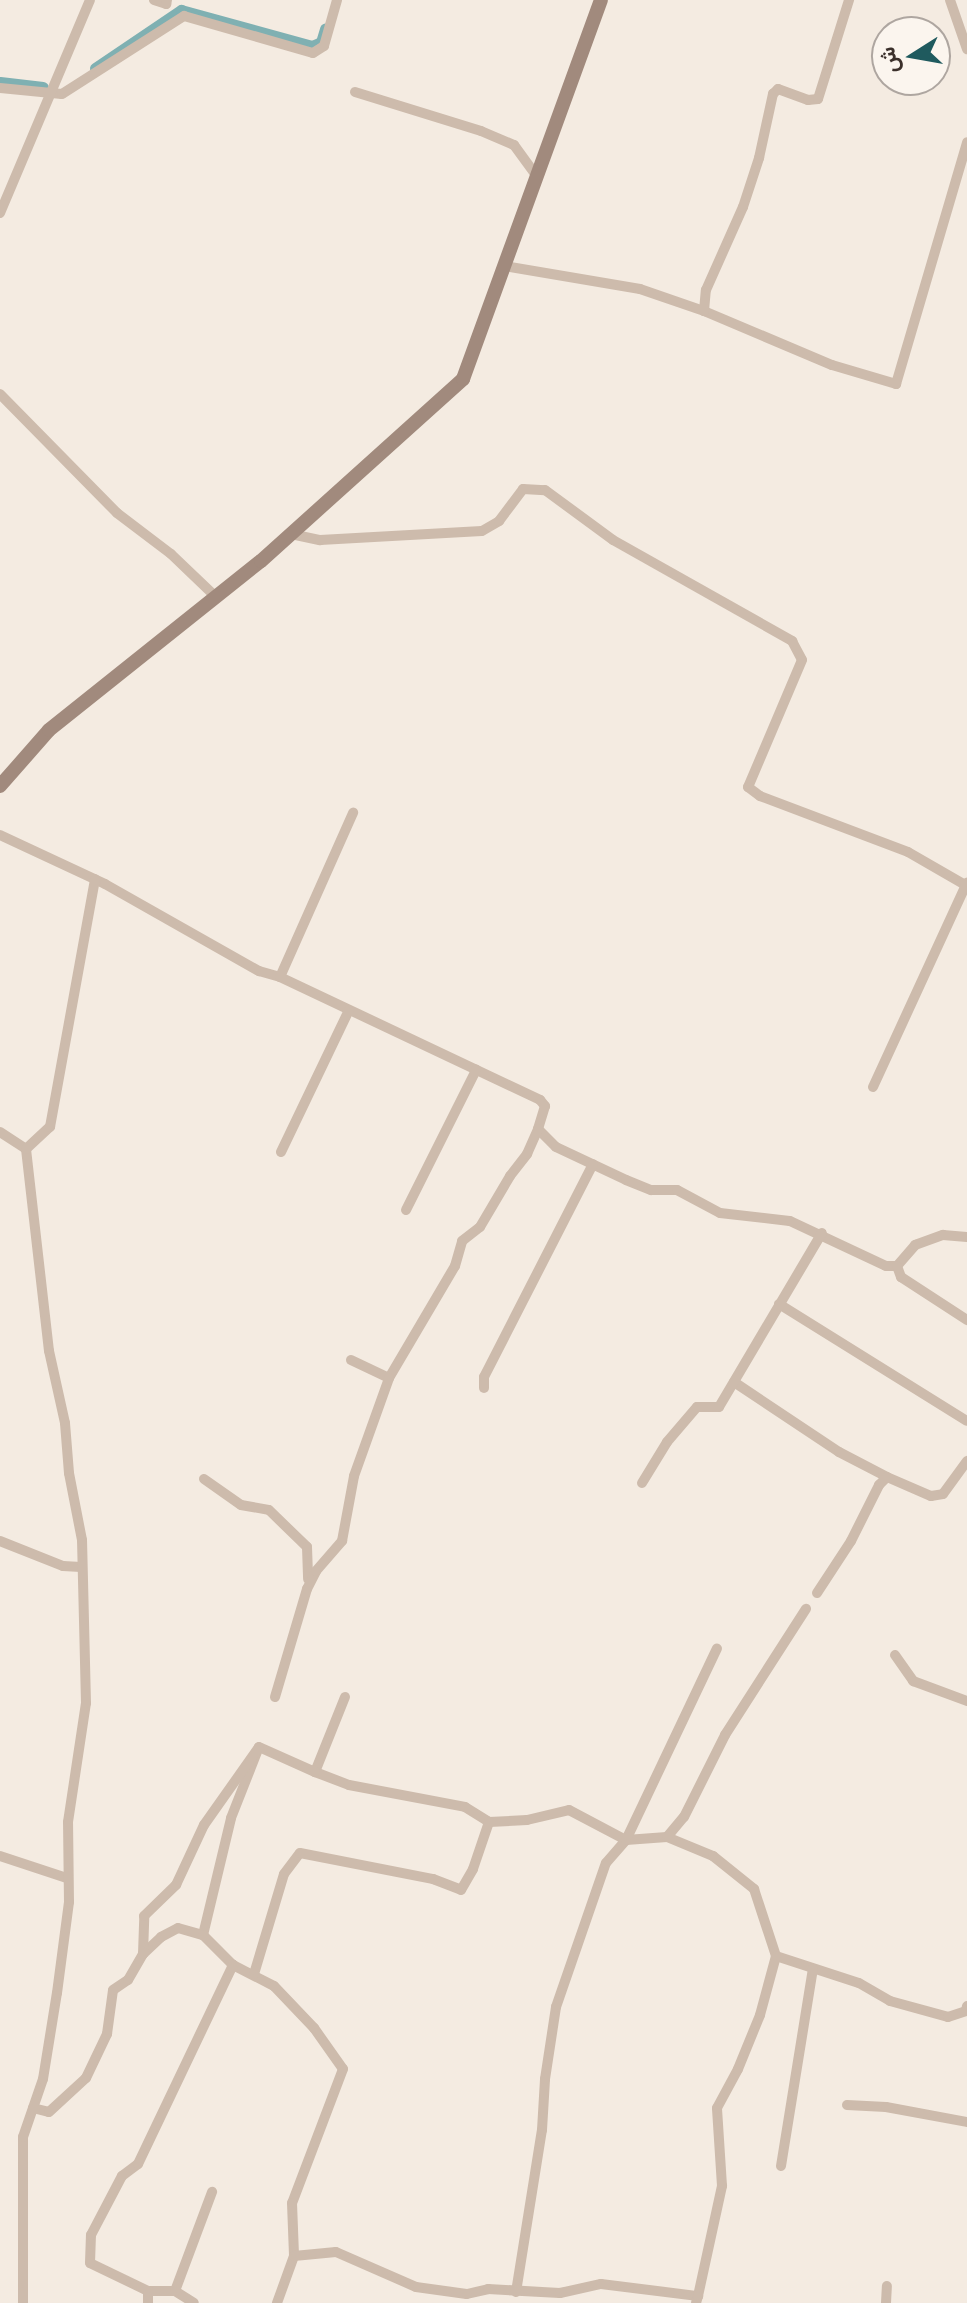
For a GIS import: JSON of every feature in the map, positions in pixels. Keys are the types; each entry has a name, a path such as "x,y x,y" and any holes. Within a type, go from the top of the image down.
{"street":[{"path":"0,213 90,0"},
{"path":"154,0 166,4 167,0"},
{"path":"0,88 62,94 184,16 313,53 324,46 337,0"},
{"path":"0,786 49,730 291,534 463,379 601,0"},
{"path":"704,311 706,290 743,207 759,158 773,94 778,89 808,100 818,99 849,0"},
{"path":"950,0 967,49"},
{"path":"355,92 481,131 514,145 536,175"},
{"path":"504,266 640,289 704,311 832,365 896,384 967,142"},
{"path":"0,394 117,513 171,554 216,597"},
{"path":"291,534 320,540 482,531 499,521 523,489 545,490 613,540 792,641 802,660 748,787 760,796 908,852 967,885 873,1087"},
{"path":"280,977 353,813"},
{"path":"0,835 95,879 227,955 540,1100 545,1106 527,1154 480,1227 462,1241 450,1277 389,1378 354,1476 342,1541 316,1571 307,1589"},
{"path":"26,1149 50,1127 95,879"},
{"path":"281,1152 349,1010"},
{"path":"406,1210 476,1070"},
{"path":"538,1129 556,1147 651,1190 677,1190 720,1213 790,1221 822,1233 886,1266 897,1266 915,1245 943,1235 967,1237"},
{"path":"0,1132 26,1149"},
{"path":"23,2303 23,2137 43,2079 57,1993 69,1902 68,1822 86,1703 82,1540 69,1473 65,1423 49,1351 26,1149"},
{"path":"484,1388 484,1377 593,1164"},
{"path":"642,1483 667,1442 697,1407 719,1407 822,1233"},
{"path":"897,1266 901,1277 967,1320"},
{"path":"779,1304 967,1421"},
{"path":"351,1360 389,1378"},
{"path":"734,1382 839,1452 931,1496 943,1494 967,1461"},
{"path":"817,1593 851,1541 879,1485 887,1477"},
{"path":"204,1479 241,1505 269,1510 307,1547 310,1564 307,1589 275,1697"},
{"path":"0,1541 63,1566 81,1567"},
{"path":"667,1837 684,1817 725,1735 806,1609"},
{"path":"516,2292 542,2130 545,2079 556,2007 606,1863 626,1840 717,1648"},
{"path":"895,1655 913,1681 967,1701"},
{"path":"315,1772 345,1697"},
{"path":"259,1747 349,1785 465,1807 489,1822 527,1820 569,1810 626,1840 667,1837 713,1856 754,1889 776,1956 760,2015 738,2069 717,2108 722,2186 697,2300 601,2284 560,2293 488,2289 467,2294 416,2287 336,2252 294,2256"},
{"path":"203,1935 231,1818 259,1747"},
{"path":"143,1954 144,1916 176,1885 204,1825 259,1747"},
{"path":"254,1974 284,1874 300,1853 433,1879 461,1890 473,1869 489,1822"},
{"path":"0,1856 67,1878"},
{"path":"33,2108 49,2112 86,2078 107,2034 113,1990 128,1980 143,1954 161,1937 178,1928 203,1935 233,1965 254,1974 284,1996 314,2028 343,2069 292,2203 294,2256 277,2303"},
{"path":"776,1956 859,1983 890,2001 948,2017 966,2011 967,2006"},
{"path":"194,2303 175,2291 148,2297 90,2263 91,2235 122,2176 138,2164 233,1965"},
{"path":"781,2166 813,1969"},
{"path":"847,2105 901,2109 967,2122"},
{"path":"175,2291 212,2192"},
{"path":"886,2303 887,2286"}],"waterway":[{"path":"95,68 181,10 312,46 321,42 325,29"},
{"path":"0,82 43,87"}]}
